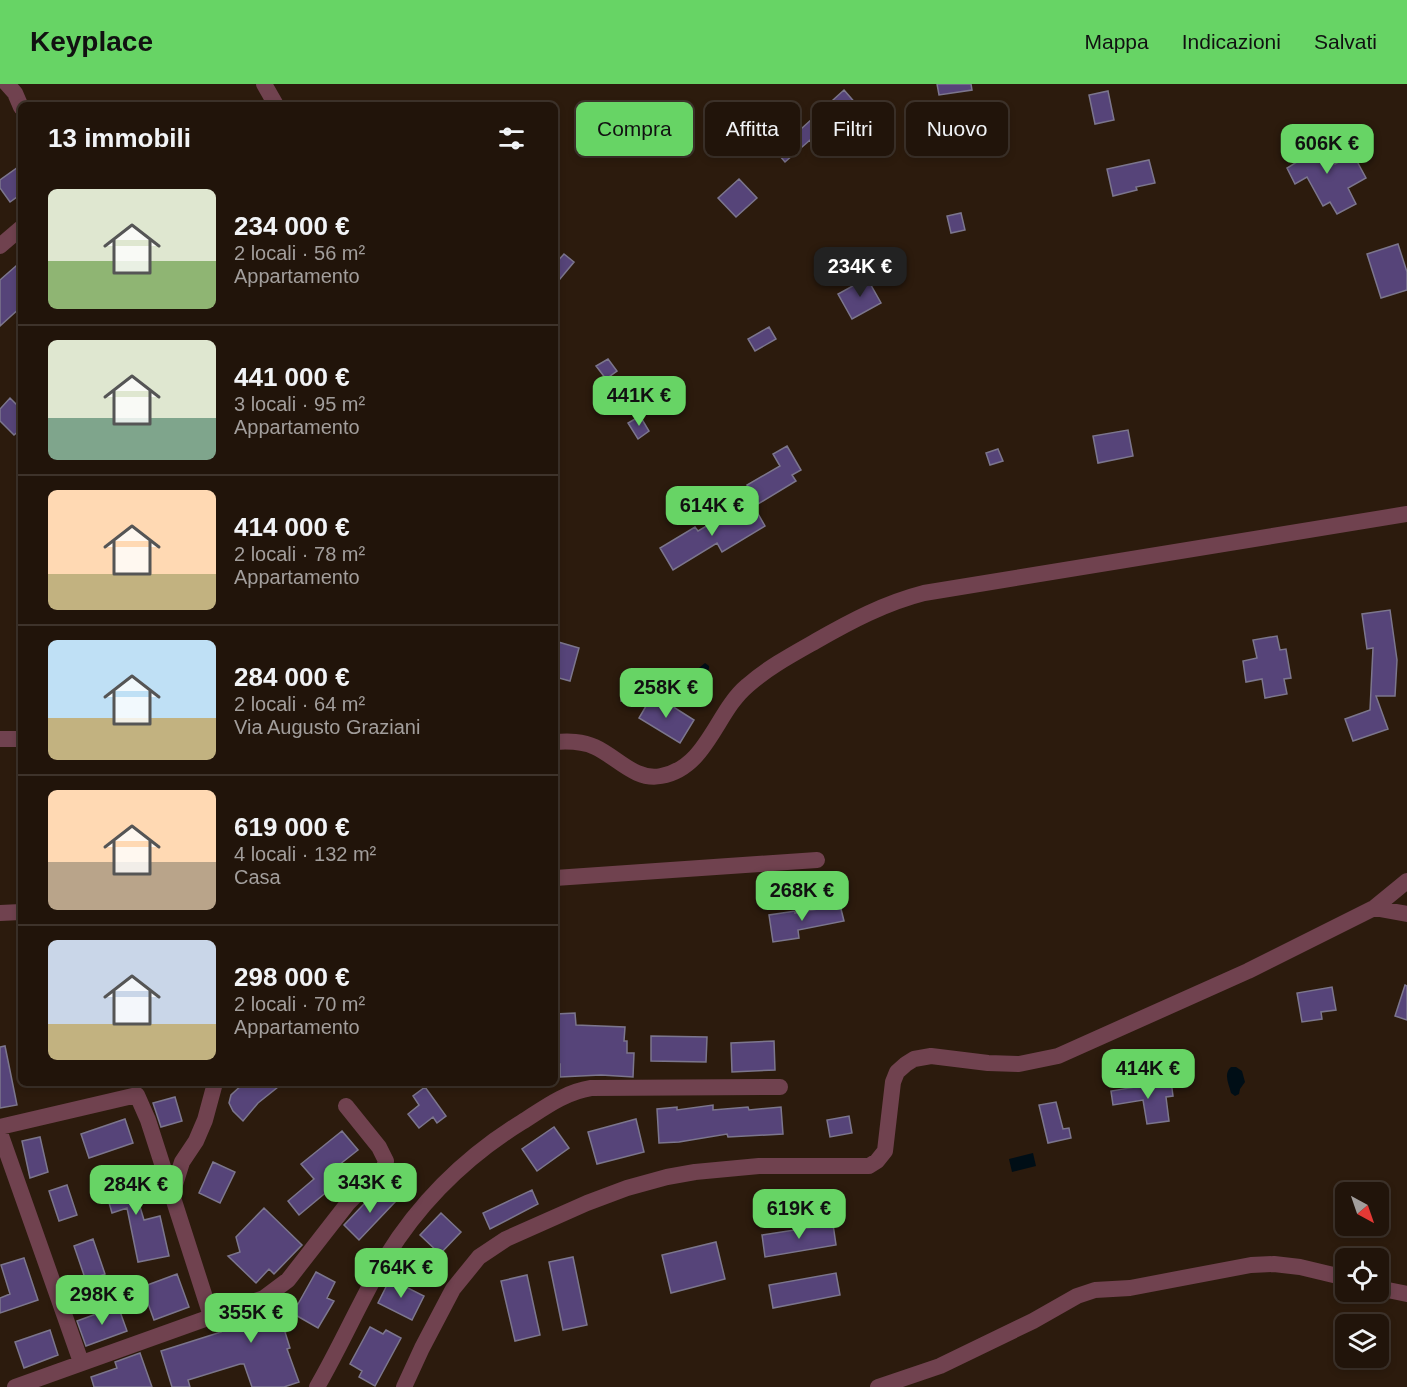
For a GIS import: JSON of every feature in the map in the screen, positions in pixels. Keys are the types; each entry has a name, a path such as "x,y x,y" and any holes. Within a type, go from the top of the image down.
{"street":[{"path":"7,84 19,102"},
{"path":"264,84 274,102"},
{"path":"0,246 18,231"},
{"path":"558,742 585,743 602,750 640,774 649,777 663,776 678,769 699,752 731,704 748,685 795,653 856,618 891,603 932,591 1407,514"},
{"path":"0,739 18,739"},
{"path":"558,878 817,860"},
{"path":"404,1387 453,1289 479,1257 506,1239 595,1200 674,1175 759,1166 869,1166 885,1151 893,1082 897,1072 909,1062 937,1056 988,1063 1019,1064 1058,1056 1248,971 1374,908 1407,881"},
{"path":"1374,908 1407,914"},
{"path":"0,914 18,912"},
{"path":"172,1194 182,1162 196,1141 205,1120 214,1086"},
{"path":"317,1387 387,1256 420,1209 467,1162 517,1124 566,1095 591,1088 780,1087"},
{"path":"0,1127 137,1095 148,1120 211,1316"},
{"path":"15,1387 258,1301 282,1285 348,1203 384,1167 386,1161 379,1147 346,1106"},
{"path":"0,1133 81,1362"},
{"path":"878,1387 940,1366 1077,1296 1095,1290 1130,1288 1257,1264 1300,1267 1335,1275"},
{"path":"1389,1290 1407,1294"}],"shaded area":[{"path":"705,663 709,666 708,671 701,680 693,685 690,681 694,672"},
{"path":"1231,1067 1242,1071 1245,1082 1239,1094 1235,1096 1231,1093 1227,1079 1227,1073"},
{"path":"1033,1153 1036,1166 1012,1172 1009,1159"}],"building":[{"path":"937,84 971,84 972,90 939,95"},
{"path":"844,90 854,102 831,102"},
{"path":"1108,91 1114,120 1095,124 1089,95"},
{"path":"812,119 812,143 810,140 800,149 800,130"},
{"path":"1321,138 1335,164 1353,154 1366,178 1348,188 1356,204 1337,214 1330,202 1323,206 1307,177 1295,184 1287,168 1297,162 1293,154"},
{"path":"780,156 792,156 785,162"},
{"path":"1149,160 1155,183 1113,196 1107,169"},
{"path":"18,167 18,196 10,202 0,188 0,180"},
{"path":"739,179 757,198 736,217 718,198"},
{"path":"961,213 965,230 951,233 947,216"},
{"path":"1398,244 1407,272 1407,290 1381,298 1367,254"},
{"path":"564,254 574,262 558,281 558,261"},
{"path":"16,266 18,268 18,310 0,326 0,280"},
{"path":"867,278 881,303 852,319 838,294"},
{"path":"769,327 776,339 755,351 748,339"},
{"path":"608,359 617,371 606,379 596,366"},
{"path":"10,398 18,406 18,432 14,435 0,421 0,409"},
{"path":"640,416 649,431 638,439 628,423"},
{"path":"1128,430 1133,456 1098,463 1093,436"},
{"path":"787,446 801,470 792,475 796,481 758,504 747,485 780,466 773,454"},
{"path":"998,449 1003,461 990,465 986,453"},
{"path":"753,505 765,526 722,552 717,543 673,570 660,548 695,527 698,531 715,521 717,526"},
{"path":"1390,610 1397,660 1395,696 1376,696 1388,729 1353,741 1345,719 1370,710 1373,648 1367,649 1362,614"},
{"path":"1277,636 1280,650 1286,649 1291,678 1284,679 1287,694 1265,698 1262,679 1246,682 1243,661 1257,658 1253,640"},
{"path":"558,642 579,648 570,681 558,678"},
{"path":"623,688 633,690 631,703 621,701"},
{"path":"653,694 694,720 680,743 639,718"},
{"path":"840,905 844,921 798,930 799,938 773,942 769,915"},
{"path":"1405,985 1407,986 1407,1020 1395,1016"},
{"path":"1332,987 1336,1010 1321,1012 1322,1019 1302,1022 1297,993"},
{"path":"575,1013 576,1025 625,1027 624,1041 627,1041 627,1053 634,1053 633,1077 601,1075 560,1077 558,1014"},
{"path":"651,1036 707,1037 706,1062 651,1061"},
{"path":"774,1041 775,1070 732,1072 731,1043"},
{"path":"5,1046 17,1105 0,1108 0,1047"},
{"path":"1171,1081 1173,1096 1166,1097 1169,1121 1147,1124 1143,1100 1113,1105 1111,1091"},
{"path":"241,1086 279,1086 258,1103 243,1121 229,1103 231,1095"},
{"path":"425,1087 446,1116 437,1123 433,1117 419,1128 408,1114 419,1105 413,1096"},
{"path":"175,1097 182,1121 161,1127 153,1103"},
{"path":"1056,1102 1063,1129 1069,1128 1071,1138 1048,1143 1039,1105"},
{"path":"713,1105 713,1110 781,1107 783,1134 728,1137 727,1134 659,1143 657,1109 677,1107 677,1110"},
{"path":"849,1116 852,1133 830,1137 827,1120"},
{"path":"125,1119 133,1143 89,1158 81,1134"},
{"path":"636,1119 644,1152 597,1164 588,1132"},
{"path":"554,1127 569,1148 537,1171 522,1149"},
{"path":"342,1131 358,1150 339,1165 347,1175 299,1215 288,1201 314,1179 301,1164"},
{"path":"40,1137 48,1172 30,1178 22,1141"},
{"path":"213,1162 235,1172 220,1203 199,1193"},
{"path":"128,1167 144,1220 160,1216 169,1256 138,1262 127,1208 112,1213 101,1175"},
{"path":"67,1185 77,1215 59,1221 49,1191"},
{"path":"380,1187 395,1202 359,1240 344,1225"},
{"path":"532,1190 538,1204 490,1229 483,1213"},
{"path":"264,1208 302,1245 274,1274 269,1269 256,1283 228,1256 240,1252 236,1237"},
{"path":"441,1213 461,1232 440,1254 420,1235"},
{"path":"833,1224 836,1245 765,1257 762,1235"},
{"path":"93,1239 105,1274 86,1281 74,1246"},
{"path":"716,1242 725,1279 671,1293 662,1255"},
{"path":"573,1257 587,1325 563,1330 549,1262"},
{"path":"24,1258 38,1300 0,1313 0,1298 10,1294 1,1265"},
{"path":"316,1272 335,1282 327,1298 334,1301 318,1328 285,1309 292,1329 285,1332 290,1348 287,1349 299,1382 284,1387 252,1387 244,1364 240,1364 188,1380 190,1387 172,1387 161,1351 298,1304"},
{"path":"836,1273 840,1295 773,1308 769,1285"},
{"path":"177,1274 189,1307 154,1320 142,1287"},
{"path":"527,1275 540,1335 515,1341 501,1281"},
{"path":"390,1279 424,1296 412,1320 378,1303"},
{"path":"118,1306 127,1331 86,1346 77,1321"},
{"path":"370,1327 383,1334 386,1330 401,1338 375,1386 359,1377 362,1371 350,1364"},
{"path":"50,1330 58,1355 24,1368 15,1342"},
{"path":"140,1353 152,1387 94,1387 91,1377 117,1368 115,1362"}]}
